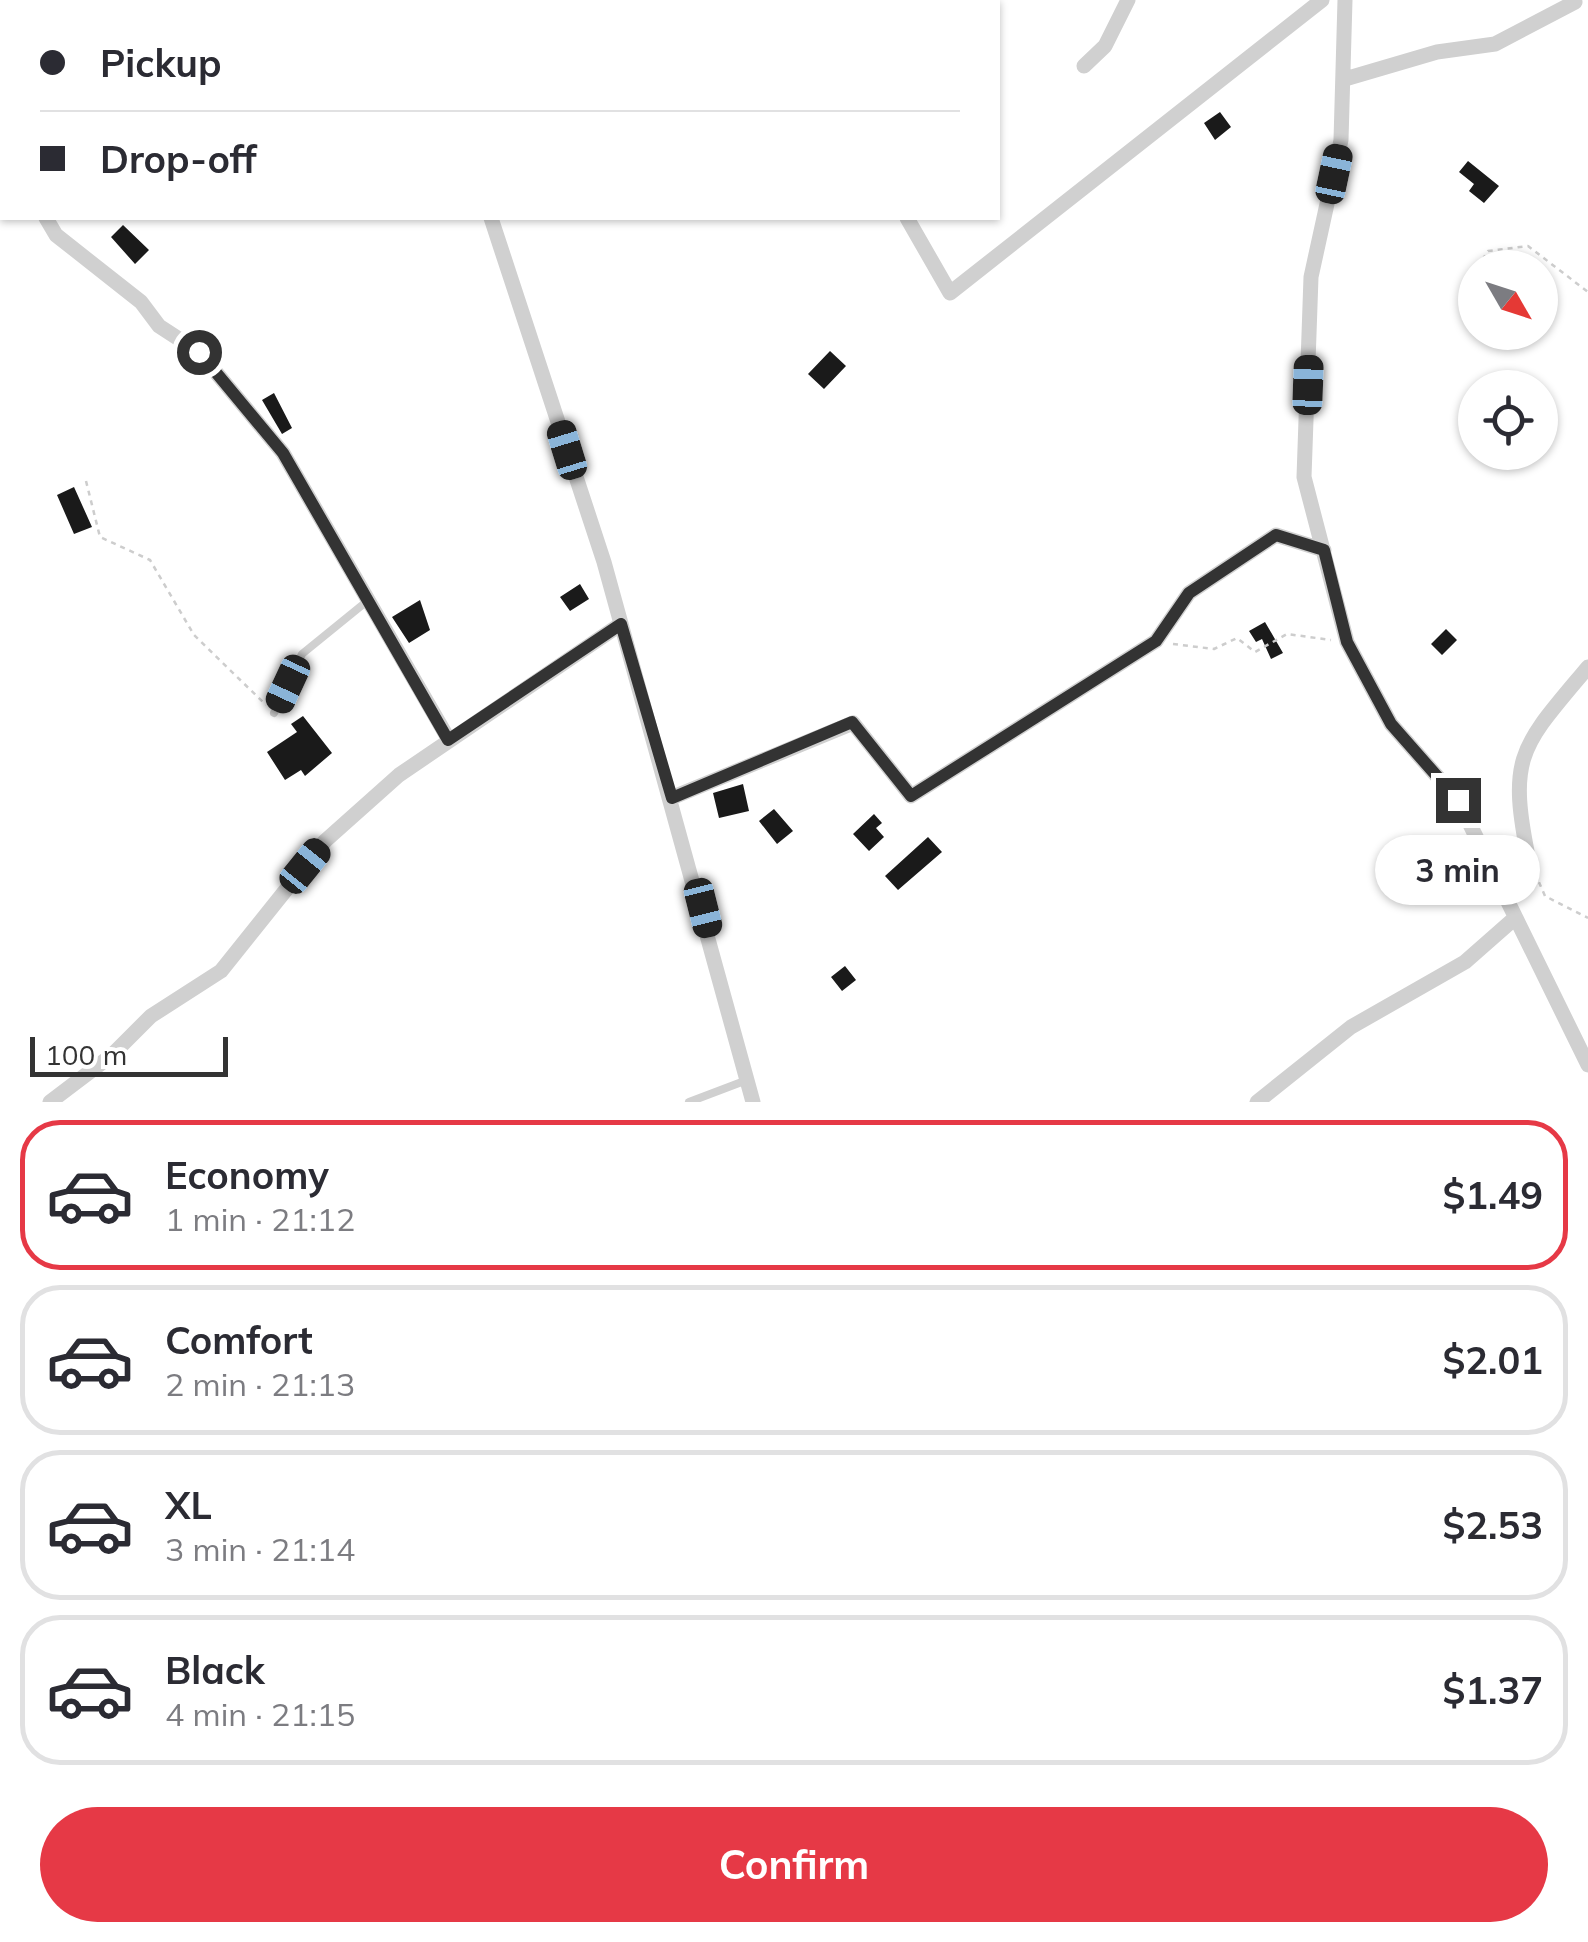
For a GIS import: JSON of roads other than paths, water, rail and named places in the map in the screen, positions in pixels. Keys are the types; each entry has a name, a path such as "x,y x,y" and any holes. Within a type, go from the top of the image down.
{"street":[{"path":"1084,66 1105,46 1128,0"},
{"path":"908,220 950,292 1322,0"},
{"path":"1345,0 1341,140 1311,277 1304,477 1347,642 1391,724 1458,800 1588,1065"},
{"path":"1345,79 1437,52 1495,44 1579,4"},
{"path":"47,220 56,235 141,302 160,326 199,352 283,453 448,740"},
{"path":"492,220 621,624 753,1102"},
{"path":"672,798 852,722 911,796 1156,641 1189,593 1276,535 1324,550"},
{"path":"50,1102 112,1055 151,1016 220,971 325,841 400,775 621,624"},
{"path":"1500,886 1529,861 1516,798 1523,750 1588,667"},
{"path":"1257,1102 1351,1027 1465,962 1515,918"}],"lane":[{"path":"274,713 302,654 366,602"},
{"path":"689,1102 747,1080"}]}
